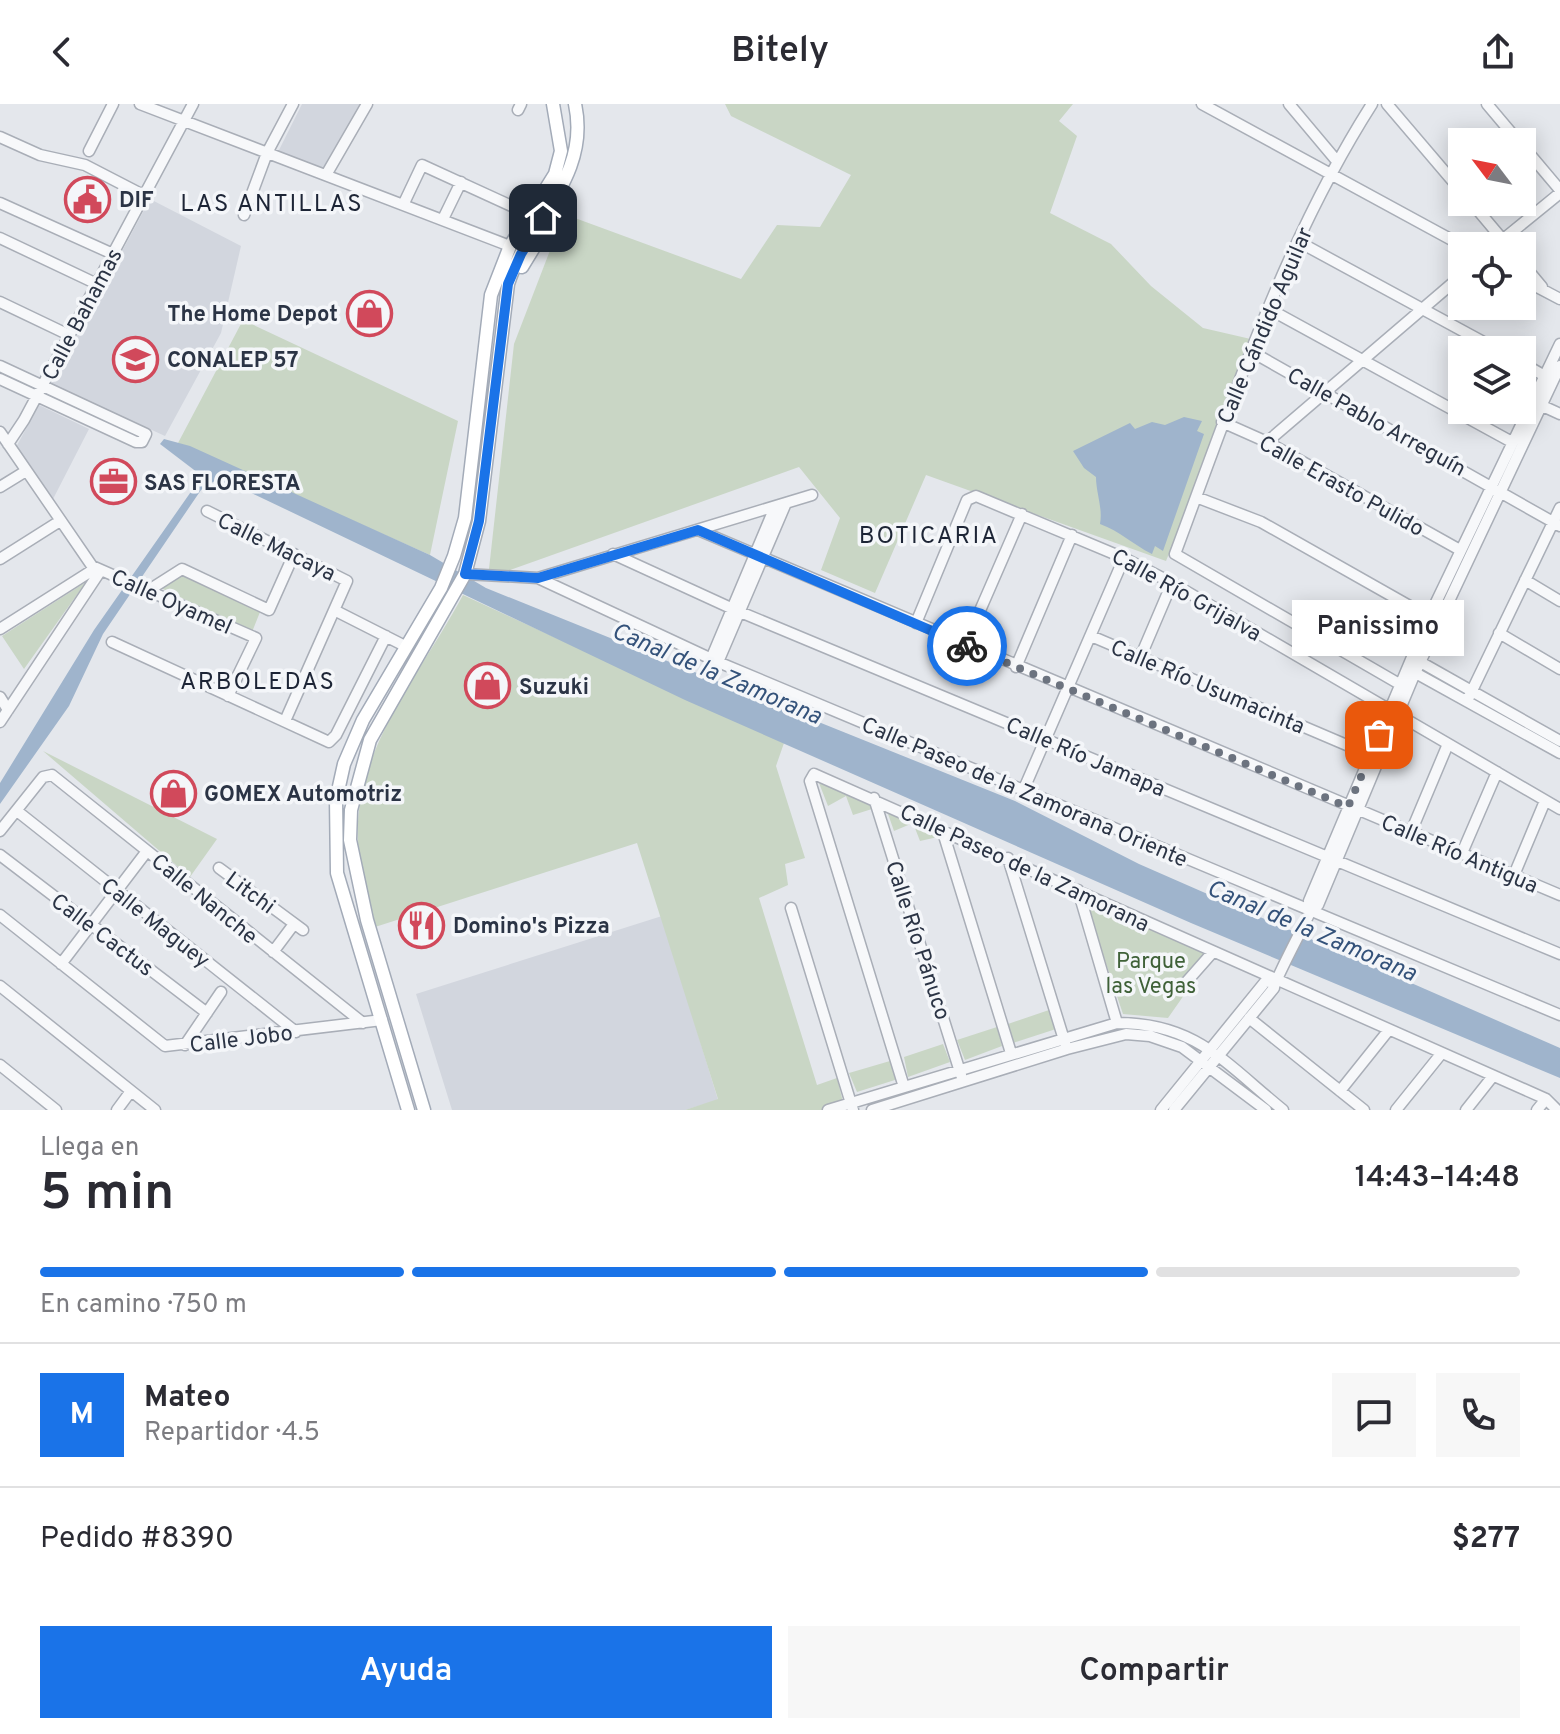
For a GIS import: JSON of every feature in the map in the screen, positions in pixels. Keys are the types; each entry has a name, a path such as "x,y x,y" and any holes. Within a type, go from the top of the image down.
{"main road":[{"path":"408,1110 337,873 334,819 344,764 353,740 441,588 454,556 465,518 488,310 499,269 529,214 546,193 561,151 553,104"},
{"path":"424,1110 367,920 349,826 361,763 370,740 464,574 479,521 499,349 512,271 562,187 576,155 577,104"},
{"path":"499,349 505,339 513,292 523,266 562,201 576,169 577,104"}],"street":[{"path":"89,151 113,104"},
{"path":"140,104 510,246"},
{"name":"Calle Bahamas","path":"40,391 193,104"},
{"path":"244,215 267,153 293,104"},
{"path":"326,175 367,104"},
{"path":"1202,104 1448,238"},
{"path":"1289,104 1336,160"},
{"name":"Calle Cándido Aguilar","path":"1372,104 1336,160 1269,309 1222,422 1175,554 1400,698"},
{"path":"1387,104 1448,176"},
{"path":"1487,104 1507,128"},
{"path":"0,137 40,155 85,165 147,191"},
{"path":"1515,232 1560,192 1536,162"},
{"path":"404,203 422,165 529,214"},
{"path":"443,219 461,182"},
{"path":"0,203 113,254"},
{"path":"0,238 97,284"},
{"path":"1299,242 1473,336"},
{"path":"1536,280 1545,291"},
{"path":"1536,286 1560,299"},
{"path":"1267,442 1448,287"},
{"path":"0,302 69,335"},
{"path":"1269,309 1510,441"},
{"path":"1536,390 1560,344"},
{"name":"Calle Pablo Arreguín","path":"1252,352 1490,483 1557,524"},
{"path":"0,366 40,391 142,442 146,434 143,429 40,391 0,379"},
{"path":"1161,1110 1274,988 1274,981 1286,965 1311,910 1309,901 1332,860 1414,665 1560,366"},
{"path":"1536,371 1543,375"},
{"path":"8,444 40,391"},
{"path":"1536,402 1560,414"},
{"name":"Calle Erasto Pulido","path":"1222,422 1267,442 1460,550"},
{"path":"1414,665 1429,617 1519,424"},
{"name":"Calle Oyamel","path":"0,432 60,521 99,569 256,638 228,696"},
{"path":"0,487 26,471"},
{"path":"464,574 538,578 812,495"},
{"name":"Calle Río Grijalva","path":"916,623 971,497 1022,514 1124,558 1400,698 1448,744 1560,809"},
{"path":"1196,497 1261,522 1429,617"},
{"path":"715,660 780,505"},
{"path":"1469,696 1525,580 1557,524 1560,508"},
{"name":"Calle Macaya","path":"207,511 347,581 336,611"},
{"path":"965,645 1022,514"},
{"path":"0,559 60,521"},
{"name":"Calle Río Antigua","path":"698,530 1560,895"},
{"path":"1016,667 1072,535"},
{"path":"139,585 182,569 269,610 294,554"},
{"name":"Calle Río Jamapa","path":"613,554 737,610 1560,954"},
{"path":"1023,791 1124,558"},
{"path":"0,629 99,569"},
{"path":"0,722 99,569"},
{"name":"Calle Paseo de la Zamorana Oriente","path":"538,578 715,660 1560,1015"},
{"path":"1525,580 1560,601"},
{"path":"1140,658 1172,583"},
{"path":"285,721 336,611 405,646"},
{"path":"1499,633 1560,669"},
{"path":"112,642 329,742 336,735 386,636"},
{"name":"Calle Río Usumacinta","path":"1091,636 1370,755"},
{"path":"1414,665 1560,753"},
{"path":"1469,696 1560,741"},
{"path":"0,698 8,710"},
{"path":"1354,809 1370,755 1400,698"},
{"path":"1411,832 1448,744"},
{"path":"1462,853 1497,772"},
{"name":"Calle Nanche","path":"17,811 47,774 363,1023"},
{"name":"Calle Paseo de la Zamorana","path":"904,1087 810,781 811,775 818,775 874,798 1274,981 1546,1099"},
{"name":"Calle Río Pánuco","path":"874,798 963,1081"},
{"path":"1514,875 1545,801"},
{"path":"0,831 17,811"},
{"name":"Calle Maguey","path":"17,811 296,1032"},
{"path":"942,829 1011,1053"},
{"path":"61,964 147,851"},
{"name":"Calle Cactus","path":"0,855 207,1013"},
{"path":"1008,858 1067,1049"},
{"name":"Litchi","path":"219,868 299,927 273,952"},
{"path":"1078,890 1117,1023"},
{"path":"791,908 852,1106"},
{"name":"Calle Jobo","path":"0,915 161,1044 185,1045 382,1020"},
{"path":"1182,987 1212,953"},
{"path":"1174,1110 1265,982 1274,981"},
{"path":"0,986 155,1110"},
{"path":"185,1045 221,992"},
{"path":"1249,1018 1364,1110"},
{"path":"828,1110 852,1106 1011,1053 1117,1023 1168,1028 1283,1110"},
{"path":"1340,1091 1388,1031"},
{"path":"872,1110 1113,1035 1141,1035 1170,1041 1210,1058 1266,1110"},
{"path":"1396,1110 1441,1054"},
{"path":"0,1065 56,1110"},
{"path":"1466,1110 1493,1076"},
{"path":"117,1110 131,1091"},
{"path":"1537,1110 1546,1099 1557,1110"}],"shaded area":[{"path":"302,104 365,104 324,169 278,152"},
{"path":"150,199 241,246 221,333 165,436 51,384"},
{"path":"39,405 89,429 52,501 15,449"},
{"path":"662,916 718,1100 685,1110 452,1110 416,994"}],"green space":[{"path":"725,104 1073,104 1059,121 1077,136 1050,213 1111,244 1151,286 1203,328 1255,340 1166,561 926,475 875,593 821,570 840,518 799,467 488,578 514,344 564,214 741,279 777,225 820,227 851,175 731,116"},
{"path":"243,320 458,421 430,555 178,443"},
{"path":"183,572 260,612 252,632 161,588"},
{"path":"86,582 24,669 2,636"},
{"path":"463,595 784,743 776,766 805,858 785,864 788,885 759,898 817,1085 837,1078 845,1110 685,1110 718,1099 637,843 375,927 359,854 358,818 364,784 390,718"},
{"path":"43,751 217,839 190,877"},
{"path":"819,783 870,804 872,809 853,815 846,796 828,806"},
{"path":"887,811 937,832 938,837 920,841 913,823 894,831"},
{"name":"Parque las Vegas","path":"1084,898 1212,955 1168,1018 1123,1014"},
{"path":"1049,1010 1056,1029 1013,1043 1008,1024"},
{"path":"997,1027 1002,1046 965,1060 957,1040"},
{"path":"943,1044 950,1062 908,1077 904,1057"},
{"path":"890,1061 898,1079 857,1092 849,1073"}],"water":[{"path":"1184,417 1202,421 1197,431 1204,434 1163,551 1155,546 1152,554 1100,524 1096,477 1084,468 1073,451 1130,423 1135,429 1152,422 1165,425"},
{"path":"164,439 190,446 430,555 486,588 1015,801 1139,864 1560,1048 1560,1078 1191,923 685,700 241,488 216,480 201,490 103,634 69,706 0,804 0,783 94,630 202,476 160,444"}],"way so far":[{"path":"967,646 1348,807 1379,735"}],"place":[{"name":"DIF","path":"88,199"},
{"name":"The Home Depot","path":"369,313"},
{"name":"CONALEP 57","path":"136,359"},
{"name":"SAS FLORESTA","path":"113,482"},
{"name":"Suzuki","path":"488,686"},
{"name":"Panissimo","path":"1379,735"},
{"name":"GOMEX Automotriz","path":"173,793"},
{"name":"Domino's Pizza","path":"422,925"}],"district":[{"name":"LAS ANTILLAS","path":"272,203"},
{"name":"BOTICARIA","path":"929,535"},
{"name":"ARBOLEDAS","path":"258,681"}],"route":[{"path":"543,218 521,254 508,284 479,521 465,574 528,575 538,578 698,530 967,646"}],"water label":[{"name":"Canal de la Zamorana","path":"717,673"},
{"name":"Canal de la Zamorana","path":"1312,930"}]}
